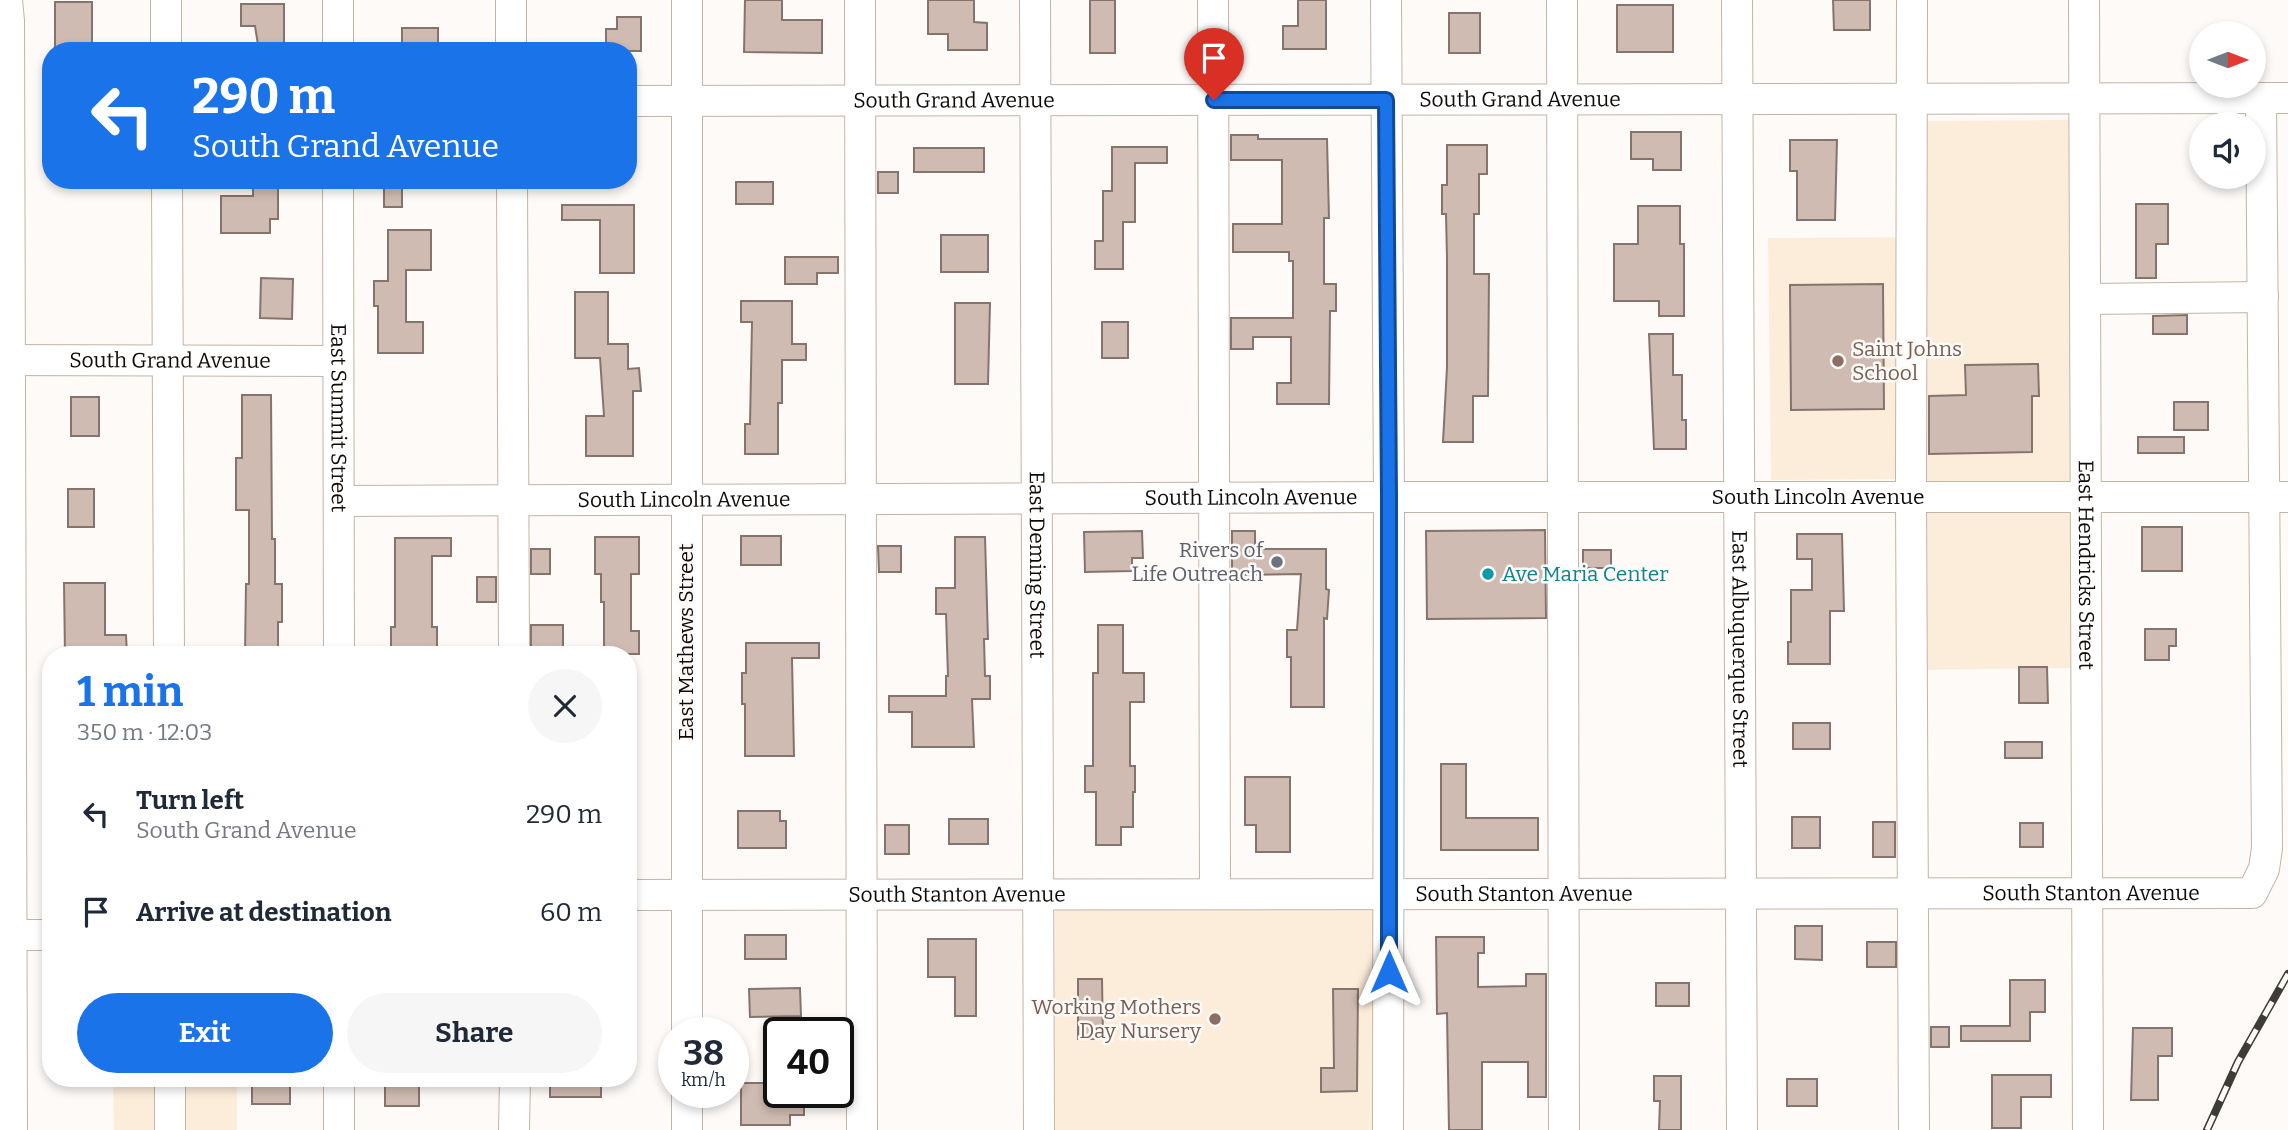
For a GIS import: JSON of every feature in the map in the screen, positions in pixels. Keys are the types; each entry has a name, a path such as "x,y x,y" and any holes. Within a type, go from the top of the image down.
{"street":[{"path":"8,0 5,360 6,935 12,1130"},
{"path":"166,0 166,42"},
{"path":"338,0 338,42"},
{"path":"511,0 511,42"},
{"name":"East Mathews Street","path":"687,0 687,1017"},
{"path":"860,0 862,1130"},
{"name":"East Deming Street","path":"1035,0 1040,1130"},
{"path":"1213,0 1214,894"},
{"path":"1386,0 1389,497 1388,1130"},
{"path":"1562,0 1564,1130"},
{"name":"East Albuquerque Street","path":"1737,0 1742,1130"},
{"path":"1912,0 1914,1130"},
{"name":"East Hendricks Street","path":"2084,0 2088,1130"},
{"path":"2274,98 2263,297 2276,497"},
{"name":"South Grand Avenue","path":"637,101 2274,98"},
{"path":"167,189 169,646"},
{"name":"East Summit Street","path":"338,189 339,646"},
{"path":"512,189 514,646"},
{"path":"2086,299 2263,297"},
{"name":"South Grand Avenue","path":"5,360 338,361"},
{"name":"South Lincoln Avenue","path":"339,501 1740,496 2276,497"},
{"name":"South Stanton Avenue","path":"637,895 2252,892 2264,869 2267,848 2276,497"},
{"path":"6,935 42,935"},
{"path":"170,1087 170,1130"},
{"path":"339,1087 339,1130"},
{"path":"514,1087 514,1130"},
{"path":"687,1108 687,1130"}],"shaded area":[{"path":"2070,120 2075,668 1919,670 1918,479 1771,480 1768,238 1923,237 1922,121"},
{"name":"Working Mothers Day Nursery","path":"1376,908 1376,1130 1055,1130 1055,909"},
{"path":"113,1087 237,1087 237,1130 114,1130"}],"building":[{"path":"745,0 782,0 782,20 822,20 822,53 744,52"},
{"path":"928,0 974,0 974,22 987,23 987,50 948,50 948,34 928,34"},
{"path":"1090,0 1115,0 1115,53 1090,53"},
{"path":"1298,0 1326,0 1326,49 1283,49 1283,26 1298,26"},
{"path":"1833,0 1870,0 1870,30 1834,30"},
{"path":"55,2 92,2 92,42 55,42"},
{"path":"241,4 284,4 284,42 258,42 255,26 241,26"},
{"path":"1617,5 1673,5 1673,52 1617,52"},
{"path":"1449,13 1480,13 1480,53 1449,53"},
{"path":"617,17 641,17 641,51 637,51 637,42 606,42 606,29 617,29"},
{"path":"402,28 438,28 438,42 402,42"},
{"path":"1631,132 1681,132 1681,170 1653,170 1653,159 1631,159"},
{"path":"1231,135 1258,135 1258,139 1327,139 1329,218 1324,218 1324,284 1336,284 1336,311 1330,311 1329,404 1277,404 1277,383 1291,383 1291,337 1253,337 1253,349 1231,349 1231,318 1293,318 1293,261 1289,261 1289,252 1233,252 1233,224 1282,224 1282,160 1231,160"},
{"path":"1790,140 1837,140 1835,220 1797,220 1797,171 1790,171"},
{"path":"1447,145 1487,145 1487,174 1479,174 1479,214 1474,214 1474,274 1489,274 1488,396 1473,396 1473,442 1443,442 1447,367 1447,258 1442,185 1447,185"},
{"path":"1112,147 1167,147 1167,163 1135,163 1135,222 1123,222 1123,269 1095,269 1095,241 1103,241 1103,191 1112,191"},
{"path":"914,148 984,148 984,172 914,172"},
{"path":"878,172 898,172 898,193 878,193"},
{"path":"736,182 773,182 773,204 736,204"},
{"path":"253,189 278,189 278,219 270,219 270,233 221,233 221,196 253,196"},
{"path":"384,189 402,189 402,207 384,207"},
{"path":"2136,204 2168,204 2168,244 2156,244 2156,278 2136,278"},
{"path":"562,205 634,205 634,273 600,273 600,220 562,220"},
{"path":"1638,206 1680,206 1680,244 1684,244 1684,316 1659,316 1659,301 1614,301 1614,244 1638,244"},
{"path":"388,230 431,230 431,270 406,270 406,322 423,322 423,353 378,353 378,306 374,306 374,281 388,281"},
{"path":"941,235 988,235 988,272 941,272"},
{"path":"785,257 838,257 838,273 817,273 817,284 785,284"},
{"path":"261,278 293,279 292,319 260,318"},
{"path":"1883,284 1884,409 1791,410 1790,285"},
{"path":"575,292 608,292 608,344 628,344 628,369 639,368 641,391 633,391 633,456 586,456 586,416 604,416 600,358 575,358"},
{"path":"741,301 792,301 792,344 806,344 806,360 782,360 782,403 778,403 778,454 745,454 745,424 750,424 752,322 741,322"},
{"path":"955,303 990,303 988,384 955,384"},
{"path":"2187,315 2187,334 2153,334 2153,316"},
{"path":"1102,322 1128,322 1128,358 1102,358"},
{"path":"1649,334 1673,334 1673,375 1682,375 1682,420 1686,420 1686,449 1654,449"},
{"path":"2038,364 2039,396 2032,396 2032,452 1929,454 1929,396 1966,395 1965,365"},
{"path":"242,395 271,395 272,539 275,539 275,584 282,584 282,622 278,622 278,646 245,646 246,584 249,584 249,510 236,510 236,458 242,458"},
{"path":"71,397 99,397 99,436 71,436"},
{"path":"2174,402 2208,402 2208,430 2174,430"},
{"path":"2138,437 2184,437 2184,453 2138,453"},
{"path":"68,489 94,489 94,527 68,527"},
{"path":"2142,527 2182,527 2182,571 2142,571"},
{"name":"Ave Maria Center","path":"1545,530 1546,618 1427,619 1426,531"},
{"path":"1142,531 1143,558 1132,558 1132,571 1085,572 1084,532"},
{"path":"1232,531 1255,531 1255,549 1326,549 1326,589 1329,590 1327,619 1324,618 1324,707 1291,707 1291,657 1287,657 1287,630 1297,630 1301,574 1232,575"},
{"path":"1797,534 1842,534 1844,611 1830,611 1830,664 1788,664 1788,642 1791,642 1791,590 1812,590 1812,559 1797,559"},
{"path":"741,536 781,536 781,565 741,565"},
{"path":"595,537 639,537 639,574 631,574 631,631 639,631 639,654 637,646 604,646 601,574 595,574"},
{"path":"955,537 985,537 988,639 984,639 985,676 990,676 990,699 972,699 974,747 912,747 912,712 889,712 889,696 946,696 946,614 936,614 936,588 955,588"},
{"path":"395,538 451,538 451,556 432,556 432,627 437,627 437,646 391,646 391,627 395,627"},
{"path":"878,546 901,546 901,572 879,572"},
{"path":"531,549 550,549 550,574 531,574"},
{"path":"1583,550 1611,550 1611,568 1583,568"},
{"path":"477,577 496,577 496,602 477,602"},
{"path":"64,583 105,583 105,635 126,635 127,646 65,646"},
{"path":"531,625 563,625 563,646 531,646"},
{"path":"1098,625 1123,625 1123,673 1144,673 1144,702 1130,702 1130,766 1135,766 1133,827 1121,827 1121,845 1096,845 1096,792 1085,792 1085,766 1093,766 1093,673 1098,673"},
{"path":"2145,629 2176,629 2176,646 2169,646 2169,660 2145,660"},
{"path":"746,643 819,643 819,658 792,658 794,756 745,756 742,673 746,673"},
{"path":"2019,667 2047,667 2048,703 2019,703"},
{"path":"1793,723 1830,723 1830,749 1793,749"},
{"path":"2005,742 2042,742 2042,758 2005,758"},
{"path":"1441,764 1466,764 1466,818 1538,818 1538,850 1441,850"},
{"path":"1245,777 1290,777 1290,852 1256,852 1256,825 1245,825"},
{"path":"738,811 780,811 780,821 786,821 786,848 738,848"},
{"path":"1792,817 1820,817 1820,848 1792,848"},
{"path":"949,819 988,819 988,844 949,844"},
{"path":"1873,822 1895,822 1895,857 1873,857"},
{"path":"2020,823 2043,823 2043,847 2020,847"},
{"path":"885,825 909,825 909,854 885,854"},
{"path":"1795,926 1822,926 1822,960 1795,959"},
{"path":"745,935 786,935 786,959 745,959"},
{"path":"1436,937 1484,937 1484,953 1478,953 1478,987 1526,986 1526,974 1546,974 1546,1097 1528,1097 1528,1062 1482,1062 1482,1130 1449,1130 1447,1013 1437,1014"},
{"path":"928,939 976,939 976,1016 955,1016 955,977 928,977"},
{"path":"1867,942 1896,942 1896,967 1867,967"},
{"path":"1078,979 1102,979 1103,1039 1078,1039"},
{"path":"2010,980 2045,980 2045,1012 2030,1012 2030,1041 1961,1041 1961,1026 2010,1026"},
{"path":"1656,983 1689,983 1689,1006 1656,1006"},
{"path":"800,988 801,1016 750,1017 749,989"},
{"path":"1333,989 1358,989 1357,1091 1321,1092 1321,1068 1334,1068"},
{"path":"1931,1027 1949,1027 1949,1047 1931,1047"},
{"path":"2133,1028 2172,1028 2172,1056 2158,1056 2158,1100 2131,1100"},
{"path":"1992,1075 2051,1075 2051,1097 2021,1097 2021,1128 1992,1128"},
{"path":"1654,1076 1681,1076 1681,1130 1659,1130 1660,1101 1654,1101"},
{"path":"1787,1079 1817,1079 1817,1106 1787,1106"},
{"path":"749,1083 763,1083 763,1108 804,1108 804,1115 790,1115 790,1125 741,1125 741,1108 749,1108"},
{"path":"252,1087 290,1087 290,1104 252,1104"},
{"path":"385,1087 419,1087 419,1106 385,1106"},
{"path":"550,1087 601,1087 601,1097 550,1097"}],"railway":[{"path":"2207,1130 2238,1062 2288,974"}],"place":[{"name":"Saint Johns School","path":"1838,361"},
{"name":"Rivers of Life Outreach","path":"1277,562"},
{"name":"Ave Maria Center","path":"1488,574"},
{"name":"Working Mothers Day Nursery","path":"1215,1019"}],"route":[{"path":"1214,100 1386,100 1389,972"}]}
